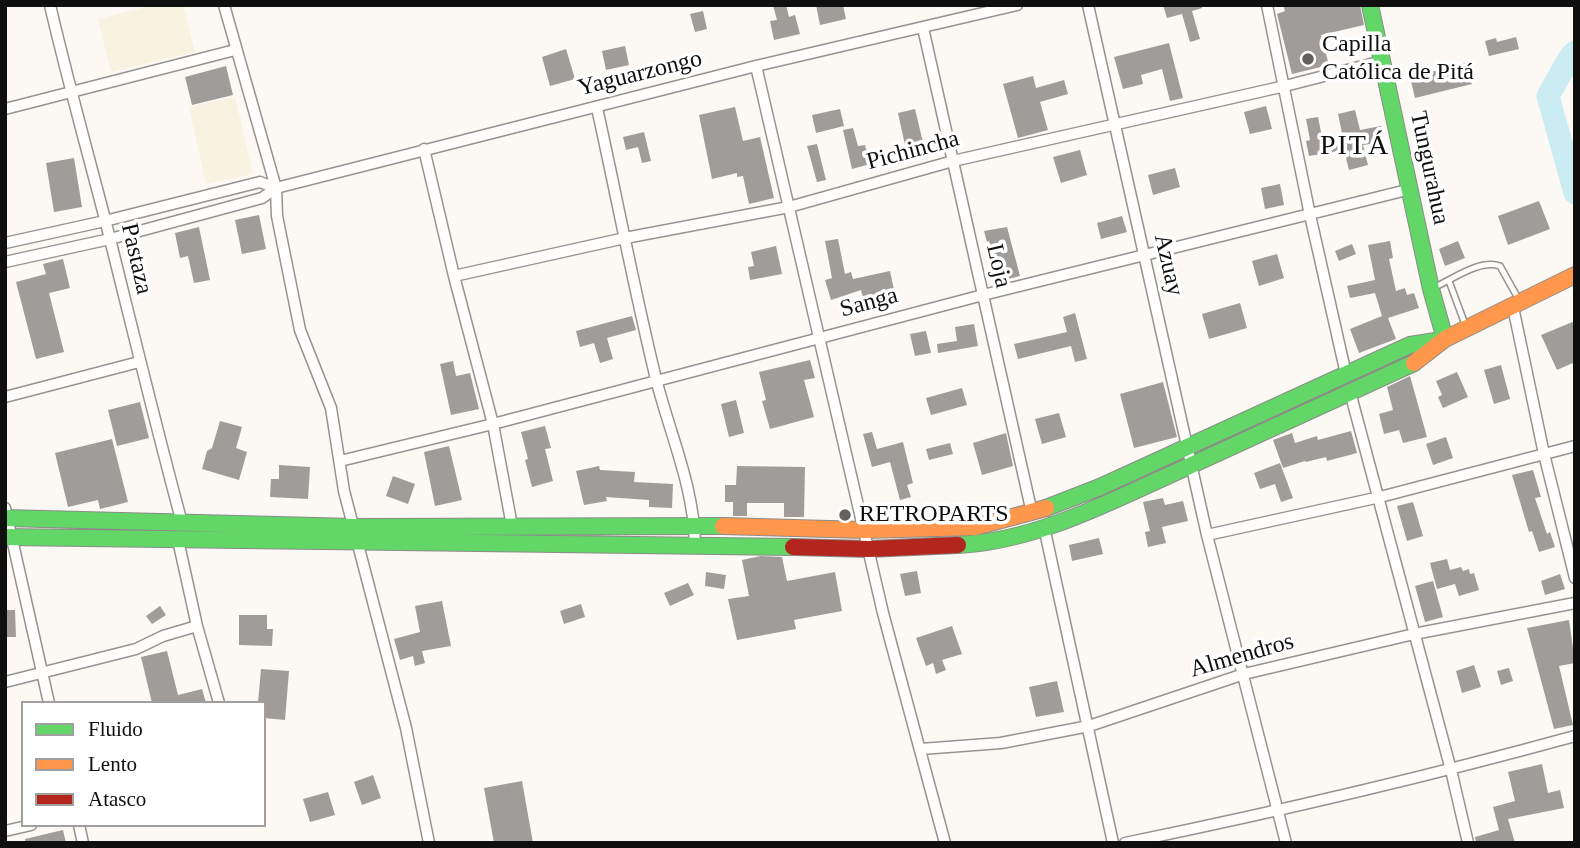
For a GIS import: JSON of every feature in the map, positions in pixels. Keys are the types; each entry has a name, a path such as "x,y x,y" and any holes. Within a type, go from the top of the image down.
{"main road":[{"name":"Tungurahua","path":"1370,5 1445,339"},
{"path":"6,514 356,535 869,549 980,544 1044,527 1107,503 1418,361 1445,339 1575,275"},
{"path":"8,537 178,540 356,535 512,526 694,525 864,530 975,527 1032,513 1100,487 1410,345 1445,339"}],"street":[{"name":"Pastaza","path":"50,5 70,93 106,221 181,523"},
{"path":"224,5 276,188 277,216 300,330 331,408 344,491 406,728 429,843"},
{"name":"Yaguarzongo","path":"5,262 110,239 262,198 276,188 424,149 597,108 756,66 1017,5"},
{"name":"Azuay","path":"1088,5 1191,464 1286,843"},
{"path":"1267,5 1346,374"},
{"name":"Loja","path":"923,28 1032,513"},
{"path":"5,109 235,50"},
{"name":"Pichincha","path":"454,276 625,238 789,207 953,161 1285,86 1382,61"},
{"path":"756,66 864,530 945,843"},
{"path":"597,108 657,382 680,452 695,544"},
{"path":"424,149 493,424 512,526"},
{"name":"Yaguarzongo","path":"5,243 106,221 260,182 276,188"},
{"name":"Sanga","path":"340,461 657,382 1144,254 1411,189"},
{"path":"1517,305 1544,454 1575,578"},
{"path":"5,397 139,362"},
{"path":"1350,392 1380,497 1468,843"},
{"path":"1208,535 1380,497 1575,446"},
{"path":"6,514 8,537 49,701"},
{"path":"1044,527 1113,843"},
{"path":"178,540 197,626 218,701"},
{"name":"Almendros","path":"921,750 1001,743 1089,726 1244,674 1414,634 1575,603"},
{"path":"5,682 136,649 163,636 197,626"},
{"path":"1125,843 1278,811 1451,770 1575,736"},
{"path":"5,831 22,827"}],"lane":[{"path":"1432,289 1484,265 1494,264 1500,266 1517,305"},
{"path":"1449,281 1466,329"}],"shaded area":[{"path":"154,5 183,5 195,52 111,72 98,19"},
{"path":"235,97 253,174 206,184 189,107"}],"building":[{"path":"773,5 786,5 789,17 795,15 800,34 774,40 770,21 777,20"},
{"path":"816,5 843,5 846,19 820,25"},
{"path":"1163,5 1202,5 1202,8 1192,11 1200,39 1190,42 1182,14 1167,18"},
{"path":"1283,5 1360,5 1364,25 1321,35 1329,65 1292,74 1277,14 1285,11"},
{"path":"703,11 707,29 695,32 690,14"},
{"path":"1516,37 1519,49 1489,56 1485,41 1496,38 1497,42"},
{"path":"1169,43 1183,98 1170,101 1162,69 1141,75 1143,84 1123,89 1114,57"},
{"path":"625,46 629,65 606,70 602,51"},
{"path":"566,49 575,79 550,86 542,57"},
{"path":"1466,63 1472,84 1415,98 1410,77"},
{"path":"226,66 233,95 192,105 185,77"},
{"path":"1033,76 1036,88 1064,80 1068,94 1040,102 1048,130 1018,138 1003,84"},
{"path":"1266,106 1272,129 1250,134 1244,112"},
{"path":"735,107 743,141 760,137 774,198 749,204 743,176 737,177 737,173 712,179 699,115"},
{"path":"840,109 844,126 816,133 812,115"},
{"path":"915,109 926,155 908,159 898,113"},
{"path":"1355,110 1360,130 1381,126 1384,142 1363,145 1368,165 1349,170 1344,150 1309,156 1306,141 1310,140 1306,119 1318,117 1322,137 1342,133 1338,114"},
{"path":"853,128 858,146 865,145 870,164 852,169 843,130"},
{"path":"644,132 651,161 642,163 638,147 626,150 623,137"},
{"path":"817,144 826,180 817,182 807,146"},
{"path":"1080,150 1087,175 1061,183 1053,157"},
{"path":"74,158 82,207 54,212 46,163"},
{"path":"1175,168 1180,187 1153,195 1148,175"},
{"path":"1280,184 1284,205 1265,209 1261,188"},
{"path":"1539,201 1550,229 1508,245 1498,216"},
{"path":"259,215 266,249 242,254 235,220"},
{"path":"1122,216 1127,232 1101,239 1097,223"},
{"path":"199,227 210,280 194,283 188,256 180,258 175,233"},
{"path":"1007,227 1020,276 1000,281 984,231"},
{"path":"838,239 845,274 851,272 853,279 890,271 897,304 873,309 870,296 863,297 861,290 831,300 825,280 832,278 825,241"},
{"path":"1390,241 1393,258 1389,259 1396,291 1405,288 1407,295 1414,293 1419,308 1388,318 1396,339 1359,353 1350,329 1382,316 1375,293 1350,298 1347,286 1375,280 1368,245"},
{"path":"1458,241 1465,258 1445,266 1439,249"},
{"path":"136,243 142,261 132,264 126,246"},
{"path":"1352,244 1356,254 1339,261 1335,251"},
{"path":"776,246 782,274 750,280 748,267 754,266 751,252"},
{"path":"1277,254 1284,278 1259,286 1252,261"},
{"path":"63,259 70,288 49,293 64,352 36,359 16,282 46,274 43,264"},
{"path":"1240,303 1247,328 1209,339 1202,314"},
{"path":"1075,313 1087,359 1075,362 1071,346 1018,359 1014,344 1067,332 1063,317"},
{"path":"632,316 636,330 607,338 613,359 600,363 594,343 580,347 576,331"},
{"path":"1575,321 1575,362 1557,370 1541,335"},
{"path":"974,324 978,346 938,353 937,344 957,341 955,327"},
{"path":"926,331 931,353 915,356 910,334"},
{"path":"810,360 815,378 804,380 814,417 770,429 762,401 766,400 759,372"},
{"path":"453,361 456,376 470,373 479,409 451,415 440,364"},
{"path":"1501,365 1510,399 1494,404 1484,370"},
{"path":"1457,372 1468,397 1443,408 1438,397 1442,395 1436,381"},
{"path":"1410,376 1427,437 1403,443 1399,430 1384,434 1379,414 1393,410 1387,387"},
{"path":"1163,382 1177,437 1134,448 1120,394"},
{"path":"962,388 967,405 931,415 926,398"},
{"path":"736,400 744,433 729,437 721,404"},
{"path":"140,402 149,438 117,446 108,410"},
{"path":"1059,413 1066,437 1042,444 1035,419"},
{"path":"220,421 242,427 236,448 247,452 239,480 202,469"},
{"path":"545,426 551,448 545,449 553,481 532,487 521,432"},
{"path":"1351,431 1357,453 1327,461 1326,457 1305,461 1283,468 1273,440 1292,433 1295,443 1317,436 1318,440"},
{"path":"872,432 877,449 903,442 913,483 907,485 911,497 900,500 890,462 872,467 863,434"},
{"path":"1006,433 1013,466 982,475 973,443"},
{"path":"1446,437 1453,458 1433,465 1426,444"},
{"path":"112,439 128,502 100,509 98,500 68,507 55,453"},
{"path":"950,443 953,454 929,460 926,449"},
{"path":"449,446 462,500 435,506 424,452"},
{"path":"1280,463 1293,498 1281,502 1275,484 1260,489 1254,473"},
{"path":"279,465 310,467 308,499 270,497 271,479 279,479"},
{"path":"599,466 600,470 635,472 634,482 673,484 672,508 649,507 649,500 606,497 607,501 584,505 576,471"},
{"path":"737,466 805,467 804,517 784,517 784,503 747,503 747,516 733,516 733,502 725,502 725,485 736,485"},
{"path":"1533,470 1541,497 1535,498 1547,534 1550,532 1555,547 1539,552 1532,531 1529,532 1512,475"},
{"path":"393,476 415,484 408,504 386,496"},
{"path":"1163,498 1165,505 1183,501 1188,521 1162,527 1166,543 1148,547 1145,532 1150,531 1143,502"},
{"path":"1413,502 1423,536 1407,541 1397,506"},
{"path":"1099,538 1103,554 1072,561 1069,545"},
{"path":"761,556 782,557 787,581 835,572 842,611 794,620 796,629 737,640 728,599 749,596 742,560"},
{"path":"1447,559 1450,570 1461,567 1463,571 1469,569 1470,574 1474,573 1479,590 1459,596 1455,584 1437,589 1430,563"},
{"path":"917,571 921,593 905,596 900,574"},
{"path":"706,572 726,575 724,589 705,586"},
{"path":"1560,574 1565,589 1545,595 1541,581"},
{"path":"1433,581 1443,617 1425,622 1415,586"},
{"path":"688,583 694,595 670,606 664,593"},
{"path":"442,601 451,646 422,651 425,663 415,666 413,656 400,660 394,639 420,632 415,606"},
{"path":"581,604 585,617 564,624 560,611"},
{"path":"160,606 166,615 152,624 146,616"},
{"path":"5,610 15,610 16,637 5,637"},
{"path":"239,615 267,615 267,629 273,629 272,646 239,645"},
{"path":"1569,620 1575,663 1559,666 1573,725 1554,729 1527,628"},
{"path":"952,626 962,654 942,660 946,670 936,674 933,663 926,666 916,638"},
{"path":"167,651 178,695 202,689 205,701 152,701 141,657"},
{"path":"1474,665 1481,687 1462,693 1456,671"},
{"path":"1509,668 1513,681 1501,685 1497,671"},
{"path":"261,669 289,671 285,720 266,718 266,701 258,701"},
{"path":"1057,681 1064,712 1036,717 1029,687"},
{"path":"1542,764 1548,793 1560,790 1564,808 1508,819 1515,843 1476,843 1475,837 1499,830 1493,807 1515,801 1508,772"},
{"path":"373,775 381,798 362,805 354,782"},
{"path":"522,781 533,843 494,843 484,788"},
{"path":"328,792 335,815 310,822 303,799"},
{"path":"63,830 66,843 25,843 25,839"}],"waterway":[{"path":"1575,52 1548,96 1575,193"}],"traffic: fast":[{"path":"1370,5 1431,289 1445,339"},
{"path":"1046,508 1100,487 1410,345 1442,340"},
{"path":"958,545 1017,536 1074,517 1414,363"},
{"path":"5,518 354,527 723,526"},
{"path":"5,537 793,547"}],"traffic: slow":[{"path":"1414,363 1445,339 1575,275"},
{"path":"723,526 864,530 975,527 1046,508"}],"traffic: jam":[{"path":"793,547 869,549 958,545"}],"place":[{"name":"Capilla Católica de Pitá","path":"1308,59"},
{"name":"RETROPARTS","path":"845,515"}],"district":[{"name":"PITÁ","path":"1355,147"}]}
